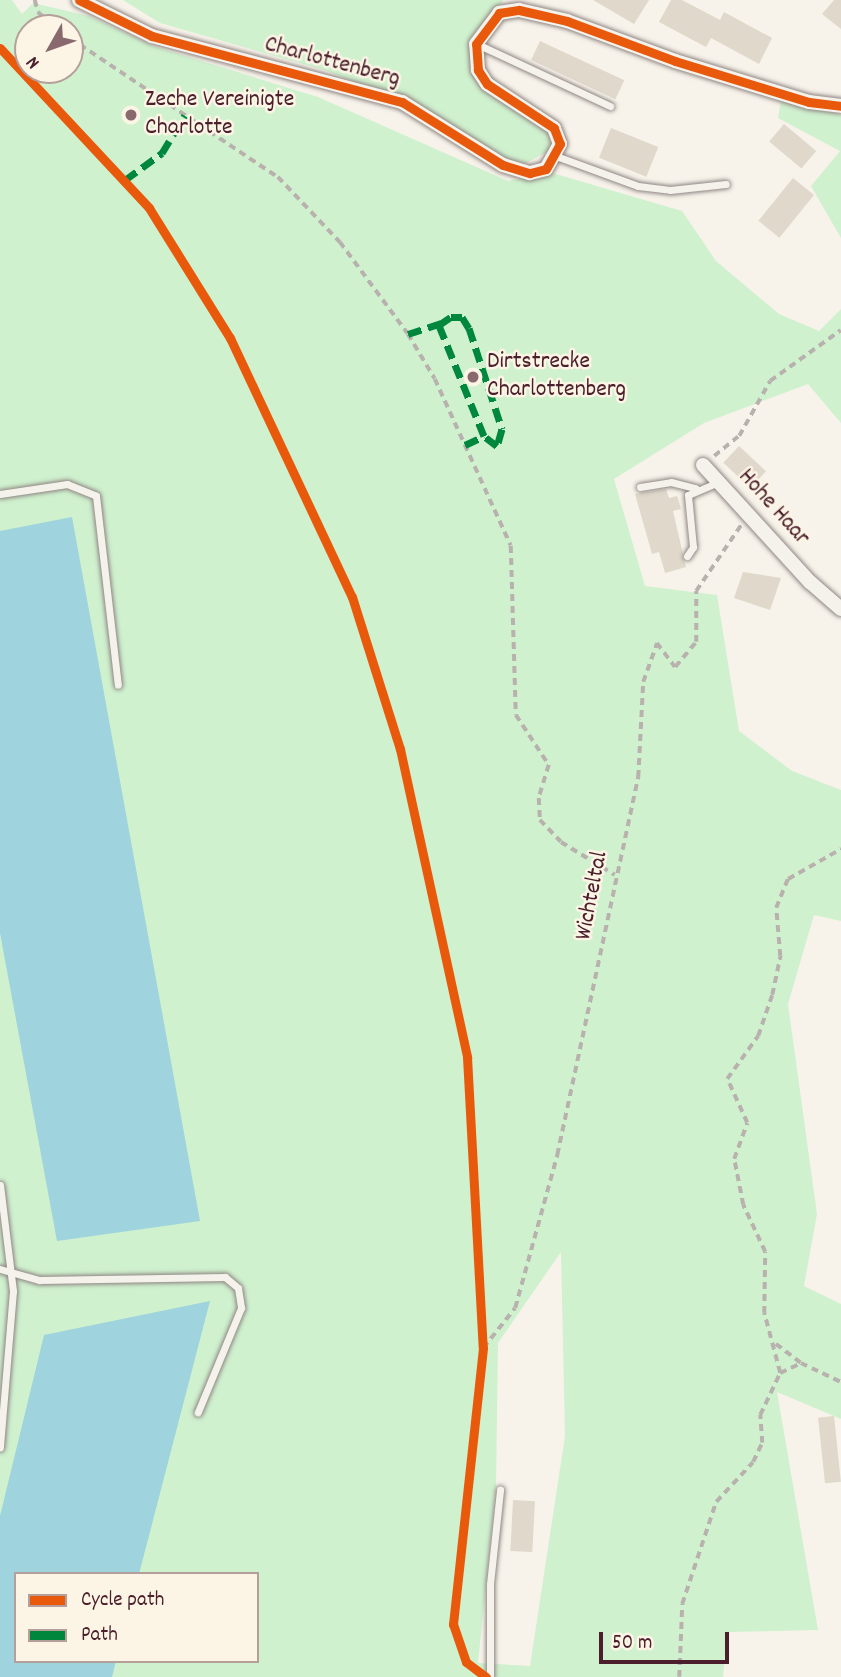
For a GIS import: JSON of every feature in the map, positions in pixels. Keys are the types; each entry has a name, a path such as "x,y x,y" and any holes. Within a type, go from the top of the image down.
{"street":[{"name":"Charlottenberg","path":"79,0 152,36 402,102 503,165 530,173 546,169 556,156"},
{"path":"556,156 560,144 554,128 487,84 478,70 476,44 499,13 519,10 808,102 841,106"},
{"name":"Hohe Haar","path":"703,464 841,609"}],"lane":[{"path":"476,44 610,106"},
{"path":"556,156 638,186 670,190 726,184"},
{"path":"640,487 671,482 695,488 719,482"},
{"path":"0,494 67,484 96,496 118,685"},
{"path":"687,555 693,547 686,507 695,488"},
{"path":"0,1185 11,1270 0,1447"},
{"path":"0,1269 39,1280 225,1277 238,1288 240,1308 198,1412"},
{"path":"490,1677 490,1584 500,1490"}],"path":[{"path":"84,47 278,177 340,242 408,334 435,379 511,546 516,715 549,765 539,798 540,820 552,835 615,875"},
{"path":"703,464 739,436 769,382 841,330"},
{"path":"679,1677 682,1604 716,1502 757,1452 760,1415 780,1373 776,1344 764,1312 765,1252 743,1205 734,1159 747,1123 727,1079 758,1036 772,995 780,956 776,908 788,879 841,849"},
{"path":"776,1344 801,1363 841,1382"},
{"path":"780,1373 801,1363"}],"green space":[{"path":"0,0 12,0 22,14 14,14 14,84 84,84 84,15 89,16 153,46 318,97 508,181 549,172 682,211 716,261 779,314 819,331 841,309 841,423 808,384 704,423 614,479 645,586 717,595 739,731 792,771 841,790 841,921 814,915 788,1004 817,1214 804,1286 841,1304 841,1419 777,1392 818,1630 727,1632 723,1677 0,1677","holes":["561,1252 565,1436 530,1666 478,1663 496,1488 498,1343"]},
{"path":"123,0 503,0 499,12 485,24 475,69 548,130 552,149 521,166 511,165 402,100 324,70 160,23"},
{"path":"33,3 80,14 22,14"},
{"path":"781,100 841,115 841,238 811,186 840,151 778,118"}],"water":[{"path":"72,517 200,1221 57,1241 0,933 0,531"},
{"path":"210,1301 140,1572 14,1572 14,1663 116,1663 112,1677 0,1677 0,1516 44,1335"}],"building":[{"path":"593,0 649,0 634,24"},
{"path":"671,0 682,0 720,20 724,12 772,38 759,64 711,38 706,47 659,22"},
{"path":"834,0 841,0 841,29 822,14"},
{"path":"540,41 624,80 615,99 531,60"},
{"path":"784,124 816,151 801,169 769,142"},
{"path":"611,128 658,147 646,177 599,158"},
{"path":"793,178 814,195 779,238 758,221"},
{"path":"739,446 766,471 750,488 723,463"},
{"path":"666,489 669,498 677,496 681,509 673,511 686,567 665,573 659,552 652,554 635,494"},
{"path":"743,572 781,578 770,610 734,598"},
{"path":"834,1416 841,1482 825,1483 818,1418"},
{"path":"513,1500 535,1501 532,1552 510,1551"}],"marked path":[{"path":"125,180 162,153 185,115"},
{"path":"451,317 462,317 469,328 502,429 497,446 484,436 439,325 451,317"},
{"path":"408,334 441,323"},
{"path":"465,445 484,436"}],"cycle path":[{"path":"79,0 152,36 402,102 503,165 530,173 546,169 560,144 554,128 487,84 478,70 476,44 499,13 519,10 567,21 675,61 809,102 841,106"},
{"path":"0,48 149,208 230,338 352,597 400,749 467,1057 483,1348 453,1624 466,1662 486,1677"}],"place":[{"name":"Zeche Vereinigte Charlotte","path":"131,115"},
{"name":"Dirtstrecke Charlottenberg","path":"473,377"}]}
